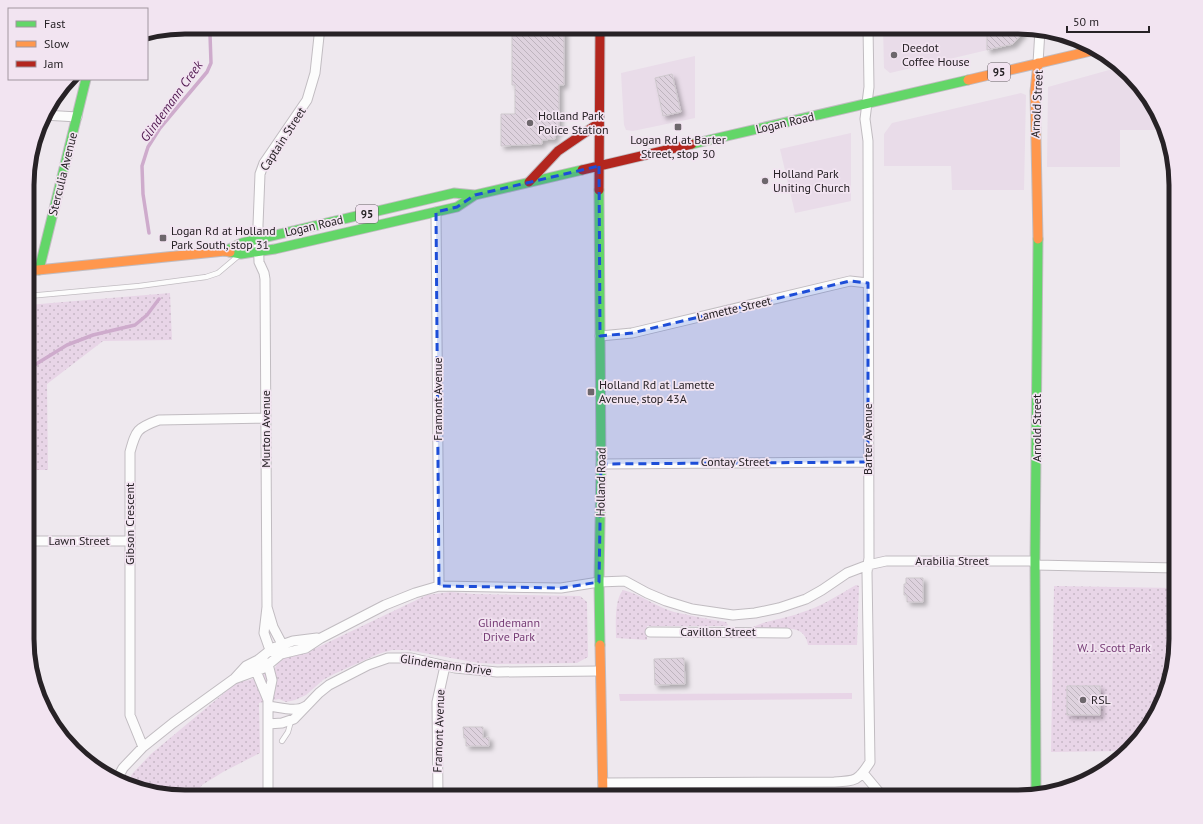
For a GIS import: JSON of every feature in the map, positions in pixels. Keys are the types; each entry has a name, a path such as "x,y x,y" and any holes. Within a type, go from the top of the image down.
{"main road":[{"name":"Holland Road","path":"600,34 599,265 601,464 599,582 603,790"},
{"name":"Logan Road","path":"225,251 242,243 454,193 475,195 1088,52"},
{"name":"Arnold Street","path":"1036,789 1035,563 1038,230 1035,91 1038,63"},
{"name":"Sterculia Avenue","path":"39,270 86,80"},
{"path":"529,182 558,151 599,123"},
{"name":"Logan Road","path":"34,270 225,251 241,254 259,252 457,207 475,195"}],"street":[{"name":"Captain Street","path":"259,252 259,179 262,168 307,100 315,73 319,34"},
{"name":"Barter Avenue","path":"863,773 870,762 868,565 868,141 865,119 869,87 868,34"},
{"path":"1038,63 1040,35"},
{"path":"51,115 77,117"},
{"name":"Framont Avenue","path":"436,212 439,586"},
{"name":"Murton Avenue","path":"259,252 259,262 265,279 267,607 264,633 270,650"},
{"name":"Lamette Street","path":"600,336 632,333 850,281 868,283"},
{"name":"Gibson Crescent","path":"143,747 130,715 130,452 134,436 143,426 159,420 265,418"},
{"name":"Contay Street","path":"601,464 868,462"},
{"name":"Lawn Street","path":"34,541 130,541"},
{"name":"Arabilia Street","path":"868,565 886,561 1035,563 1169,568"},
{"name":"Cavillon Street","path":"599,582 626,581 647,593 666,601 692,609 717,614 755,613 779,608 806,599 847,573 868,565"},
{"path":"234,679 256,671 279,655 292,650 304,648 385,605 415,593 439,586 561,588 599,582"},
{"name":"Murton Avenue","path":"267,607 273,627 282,644"},
{"path":"738,614 738,632"},
{"name":"Cavillon Street","path":"650,632 787,632"},
{"path":"120,775 124,768 143,747 234,679 246,666 282,644 293,641 321,638"},
{"path":"279,655 282,644"},
{"path":"270,650 279,655"},
{"name":"Glindemann Drive","path":"290,720 294,719 319,692 329,685 368,664 382,659 406,658 445,666 497,672 600,671"},
{"path":"259,659 268,664 272,680 268,703 268,790"},
{"path":"259,659 256,671 268,703"},
{"name":"Framont Avenue","path":"438,790 437,702 445,666"},
{"path":"268,703 296,709 301,709 306,706"},
{"path":"268,724 290,720"},
{"path":"603,783 834,782 852,781 863,773 877,790"}],"lane":[{"path":"34,295 139,286 206,276 218,273 241,254"},
{"path":"282,742 288,732 290,720"}],"highlighted area":[{"path":"599,166 600,336 632,333 850,281 868,283 868,462 601,464 599,582 561,588 439,586 436,212 457,207 475,195"}],"shaded area":[{"path":"883,34 1021,34 1013,44 890,73 884,68"},
{"path":"695,56 695,118 633,131 626,130 624,125 621,73"},
{"path":"1114,69 1125,78 1144,101 1158,130 1120,130 1120,167 1047,167 1048,87"},
{"path":"1021,93 1026,95 1024,190 952,190 951,166 884,166 884,134 892,123"},
{"path":"851,133 851,201 795,213 780,149"}],"green space":[{"path":"170,293 172,340 103,341 47,384 48,470 34,470 34,304"},
{"path":"856,585 859,586 857,645 808,645 803,634 793,629 752,631 753,627 758,625 815,608"},
{"name":"W. J. Scott Park","path":"1054,586 1169,588 1168,659 1161,687 1144,723 1125,746 1118,751 1051,752"},
{"path":"623,590 636,594 674,612 726,622 728,625 647,626 647,640 616,638 617,606 620,594"},
{"name":"Glindemann Drive Park","path":"451,592 473,594 580,596 587,602 588,657 577,663 499,664 479,663 407,650 392,650 378,654 334,674 323,680 306,695 295,700 286,702 279,699 259,703 260,753 223,772 202,785 199,790 165,789 146,785 130,779 132,774 151,754 235,684 250,680 275,668 278,662 284,657 312,650 427,595"},
{"path":"852,693 852,699 620,701 619,694"}],"building":[{"path":"512,34 564,34 564,85 559,85 559,132 555,132 555,139 542,140 542,144 501,146 501,114 515,114 515,85 512,85"},
{"path":"987,34 1022,34 1013,44 987,50"},
{"path":"672,74 681,112 663,116 655,78"},
{"path":"906,578 923,578 923,602 907,602 907,595 904,595 904,584 906,584"},
{"path":"684,658 685,684 655,685 654,659"},
{"name":"RSL","path":"1067,686 1100,686 1100,715 1067,715"},
{"path":"463,727 483,727 483,738 489,737 489,746 466,746 466,738 464,738"}],"waterway":[{"name":"Glindemann Creek","path":"149,233 143,194 142,166 148,147 160,128 207,72 211,63 210,34"},
{"name":"Glindemann Creek","path":"34,365 67,345 93,335 135,325 147,315 159,299"}],"traffic: fast":[{"path":"39,270 86,80"},
{"path":"692,144 968,80"},
{"path":"230,252 241,254 275,249 457,207 475,195 582,170"},
{"path":"599,190 601,464 599,582 600,645"},
{"path":"225,251 242,243 454,193 475,195"},
{"path":"1036,789 1035,561 1038,239"}],"traffic: slow":[{"path":"968,80 1088,52"},
{"path":"1038,63 1035,91 1038,239"},
{"path":"34,270 225,251 230,252"},
{"path":"600,645 603,790"}],"traffic: jam":[{"path":"599,190 600,34"},
{"path":"529,182 558,151 599,123"},
{"path":"582,170 692,144"}],"place":[{"name":"Deedot Coffee House","path":"894,55"},
{"name":"Holland Park Police Station","path":"530,123"},
{"name":"Logan Rd at Barter Street, stop 30","path":"678,127"},
{"name":"Holland Park Uniting Church","path":"765,181"},
{"name":"Logan Rd at Holland Park South, stop 31","path":"163,238"},
{"name":"Holland Rd at Lamette Avenue, stop 43A","path":"591,392"},
{"name":"RSL","path":"1083,700"}]}
